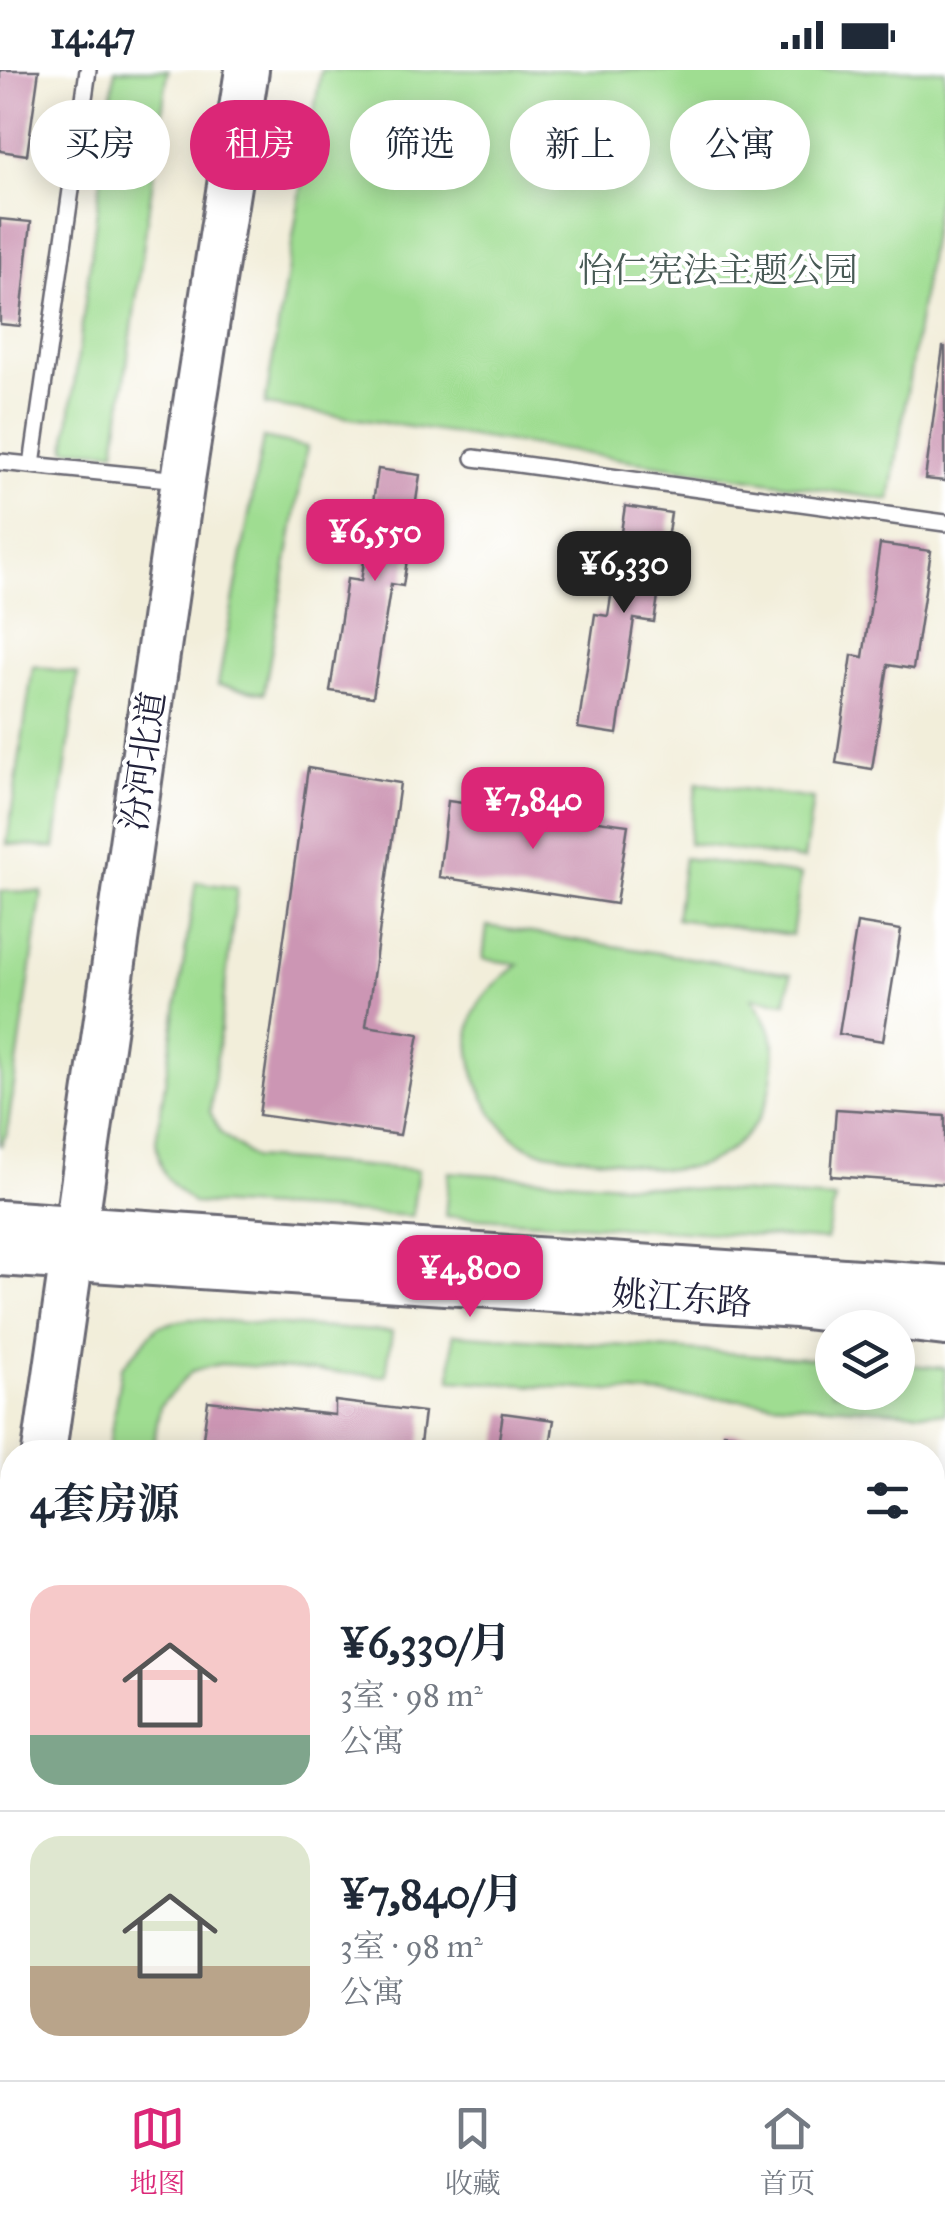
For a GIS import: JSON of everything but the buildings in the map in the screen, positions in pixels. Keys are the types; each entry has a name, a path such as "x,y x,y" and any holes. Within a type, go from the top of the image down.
{"street":[{"name":"汾河北道","path":"46,1440 183,480 246,70"},
{"name":"姚江东路","path":"0,1222 74,1242 796,1306 945,1324"},
{"name":"姚江东路","path":"0,1254 74,1242 945,1287"}],"lane":[{"path":"32,465 88,70"},
{"path":"474,458 945,523"},
{"path":"0,462 183,480"}],"green space":[{"path":"115,70 168,70 164,100 111,100"},
{"name":"怡仁宪法主题公园","path":"321,70 945,70 945,151 890,500 265,405 301,190 330,190 330,100 316,100"},
{"path":"99,190 151,190 115,451 66,449"},
{"path":"263,438 307,447 264,693 218,685"},
{"path":"33,666 78,674 55,848 7,844"},
{"path":"697,783 813,799 804,860 688,843"},
{"path":"684,858 801,875 792,935 676,919"},
{"path":"196,882 237,888 210,1112 221,1133 253,1158 418,1170 412,1216 193,1203 166,1177 156,1141"},
{"path":"0,891 42,892 7,1133 0,1147"},
{"path":"487,926 791,974 786,1002 752,998 773,1041 770,1090 758,1119 724,1154 694,1167 678,1169 550,1153 518,1140 490,1108 473,1067 469,1045 477,1007 519,964 483,959"},
{"path":"449,1172 835,1199 826,1240 445,1216"},
{"path":"189,1319 392,1332 386,1376 220,1364 192,1371 160,1406 154,1440 110,1440 121,1368 158,1326"},
{"path":"453,1334 815,1359 815,1405 451,1380"},
{"path":"915,1365 945,1368 945,1414 887,1410 915,1410"}]}
